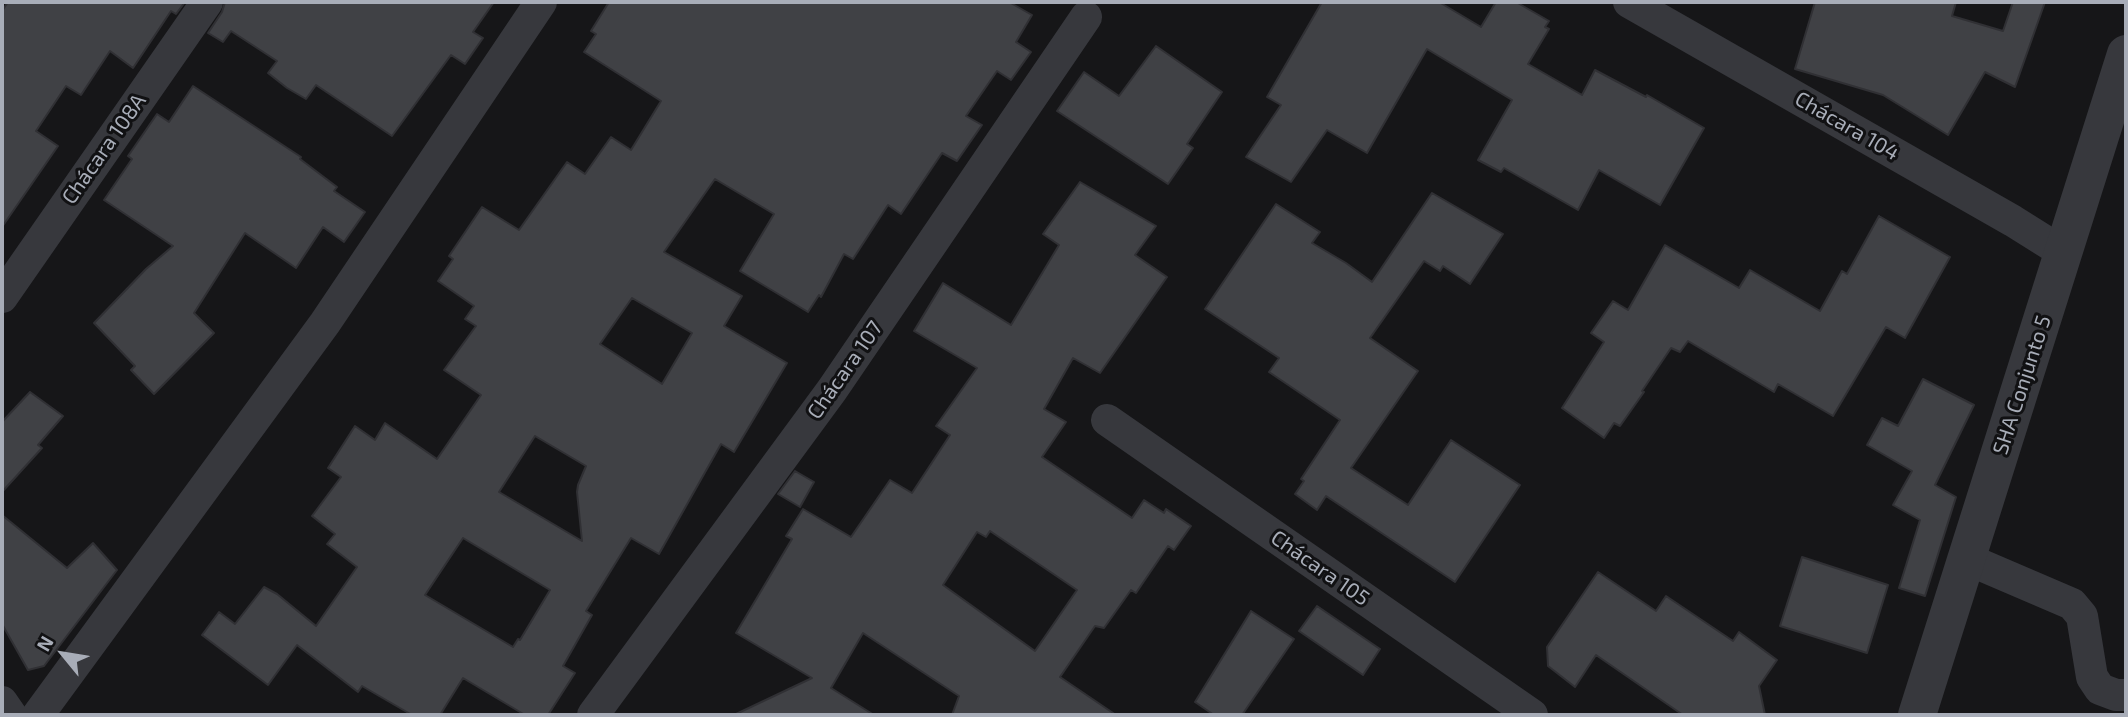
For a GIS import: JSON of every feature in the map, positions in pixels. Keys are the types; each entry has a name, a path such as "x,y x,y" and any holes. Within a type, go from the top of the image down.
{"street":[{"name":"Chácara 108A","path":"2,297 207,2"},
{"path":"38,715 325,323 541,2"},
{"name":"Chácara 104","path":"1629,2 2013,221 2063,253"},
{"name":"Chácara 107","path":"593,715 832,390 1086,17"},
{"name":"SHA Conjunto 5","path":"1917,715 2126,54"},
{"name":"Chácara 105","path":"1107,420 1532,715"},
{"path":"1966,559 2072,604 2082,616 2092,677 2100,689 2116,695 2126,695"},
{"path":"2,702 11,715"}],"building":[{"path":"8,2 185,2 176,14 171,11 133,68 110,51 81,95 66,86 36,131 58,146 2,227 2,11"},
{"path":"225,2 494,2 473,32 483,38 465,64 451,55 392,136 316,85 306,99 287,88 268,73 277,61 231,31 223,42 208,33 222,12"},
{"path":"609,2 1009,2 1032,15 1016,42 1031,52 1011,80 997,71 966,116 982,125 957,161 942,153 901,214 888,205 853,259 844,254 821,297 819,295 808,312 740,271 774,214 715,179 664,252 742,296 724,326 787,363 734,452 721,444 659,554 631,538 586,611 592,615 563,666 575,673 548,715 525,715 463,678 440,715 412,715 362,686 358,692 297,645 268,685 202,635 219,612 235,624 264,587 277,594 316,626 357,567 327,544 335,534 312,516 341,477 328,468 355,426 375,440 385,423 437,459 481,395 444,370 476,326 465,319 474,306 438,281 453,259 449,256 482,207 519,230 567,162 585,174 611,137 631,150 661,101 584,52 596,34 591,31","holes":["632,298 692,333 662,384 600,344","535,436 586,466 577,492 582,541 499,492","463,538 550,590 513,647 425,595"]},
{"path":"1322,2 1439,2 1481,27 1496,2 1516,2 1549,21 1545,27 1549,29 1528,64 1582,95 1595,70 1646,97 1647,95 1704,128 1660,205 1599,170 1578,210 1504,168 1501,172 1478,160 1512,100 1427,49 1367,153 1327,130 1291,182 1246,157 1281,105 1267,97"},
{"path":"1815,2 1956,2 1952,16 2003,31 2013,2 2045,2 2015,87 1985,72 1948,135 1883,95 1795,69"},
{"path":"1156,46 1222,92 1187,144 1193,148 1168,184 1057,111 1084,72 1119,96"},
{"path":"193,86 301,157 300,159 337,187 334,191 365,212 344,242 323,227 296,268 245,233 194,313 214,333 154,394 131,370 135,366 94,323 146,269 173,246 104,200 132,159 128,156 157,114 169,122"},
{"path":"1080,182 1156,226 1135,255 1167,277 1100,373 1073,358 1044,409 1066,422 1042,457 1132,518 1144,500 1164,513 1166,509 1191,526 1174,550 1168,546 1136,593 1131,590 1104,628 1095,626 1060,677 1116,715 952,715 959,696 863,633 831,688 874,715 734,715 812,678 736,633 792,539 786,536 803,509 851,537 890,480 912,493 950,435 936,426 977,368 914,331 943,283 1011,325 1059,245 1043,234","holes":["990,531 1077,590 1035,651 943,585 977,532 986,537"]},
{"path":"1432,193 1503,234 1470,284 1443,266 1440,271 1424,261 1370,338 1418,371 1351,468 1408,505 1451,440 1520,485 1455,582 1326,496 1317,510 1295,494 1304,481 1301,479 1340,420 1269,372 1279,358 1205,309 1276,204 1320,232 1312,243 1372,282"},
{"path":"1879,216 1950,257 1905,338 1886,327 1833,416 1778,384 1774,392 1688,341 1680,352 1671,348 1620,426 1614,423 1604,438 1562,408 1604,342 1591,333 1613,301 1628,310 1665,245 1739,288 1750,270 1820,311 1842,271 1847,274"},
{"path":"1923,379 1974,405 1935,485 1956,497 1925,596 1899,588 1920,520 1893,505 1912,471 1867,445 1882,418 1898,426"},
{"path":"30,392 63,416 38,445 42,448 2,492 2,422"},
{"path":"795,471 814,482 800,507 778,494"},
{"path":"2,515 67,568 93,543 117,570 44,666 28,670 2,624"},
{"path":"1802,557 1888,585 1867,653 1780,626"},
{"path":"1598,572 1656,611 1666,596 1733,641 1739,632 1777,660 1759,686 1765,715 1683,715 1596,655 1575,687 1548,666 1547,647"},
{"path":"1317,606 1380,649 1363,675 1299,631"},
{"path":"1251,611 1294,639 1242,715 1214,715 1195,702"}]}
